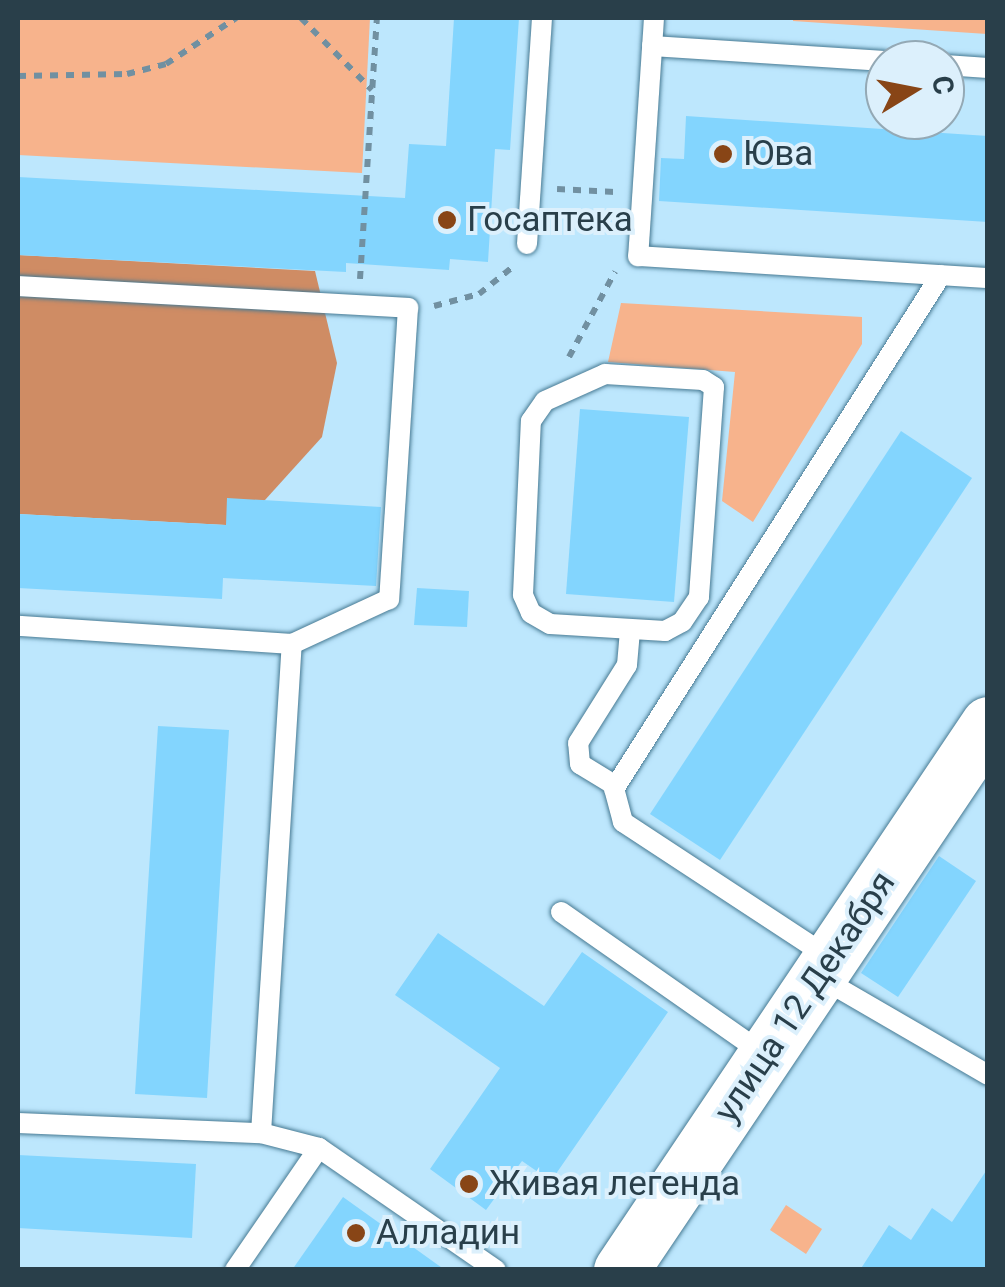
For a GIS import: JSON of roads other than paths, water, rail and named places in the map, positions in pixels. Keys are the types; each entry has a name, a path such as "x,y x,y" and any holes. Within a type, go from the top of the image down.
{"main road":[{"name":"улица 12 Декабря","path":"621,1270 988,724"}],"lane":[{"path":"528,244 542,18"},
{"path":"654,18 638,256 988,278"},
{"path":"652,46 865,60"},
{"path":"941,275 616,786 613,806 624,822 825,967 988,1074"},
{"path":"18,286 408,308 389,600 292,644 18,626"},
{"path":"605,374 714,387 698,597 682,622 665,631 630,629 550,624 531,613 522,595 532,421 564,389 605,374"},
{"path":"616,786 580,764 578,743 627,665 630,629"},
{"path":"261,1133 292,644"},
{"path":"561,912 766,1056"},
{"path":"18,1123 261,1133 319,1148 496,1270"},
{"path":"235,1270 319,1148"}],"place":[{"name":"Юва","path":"723,154"},
{"name":"Госаптека","path":"447,220"},
{"name":"Живая легенда","path":"469,1184"},
{"name":"Алладин","path":"356,1233"}]}
